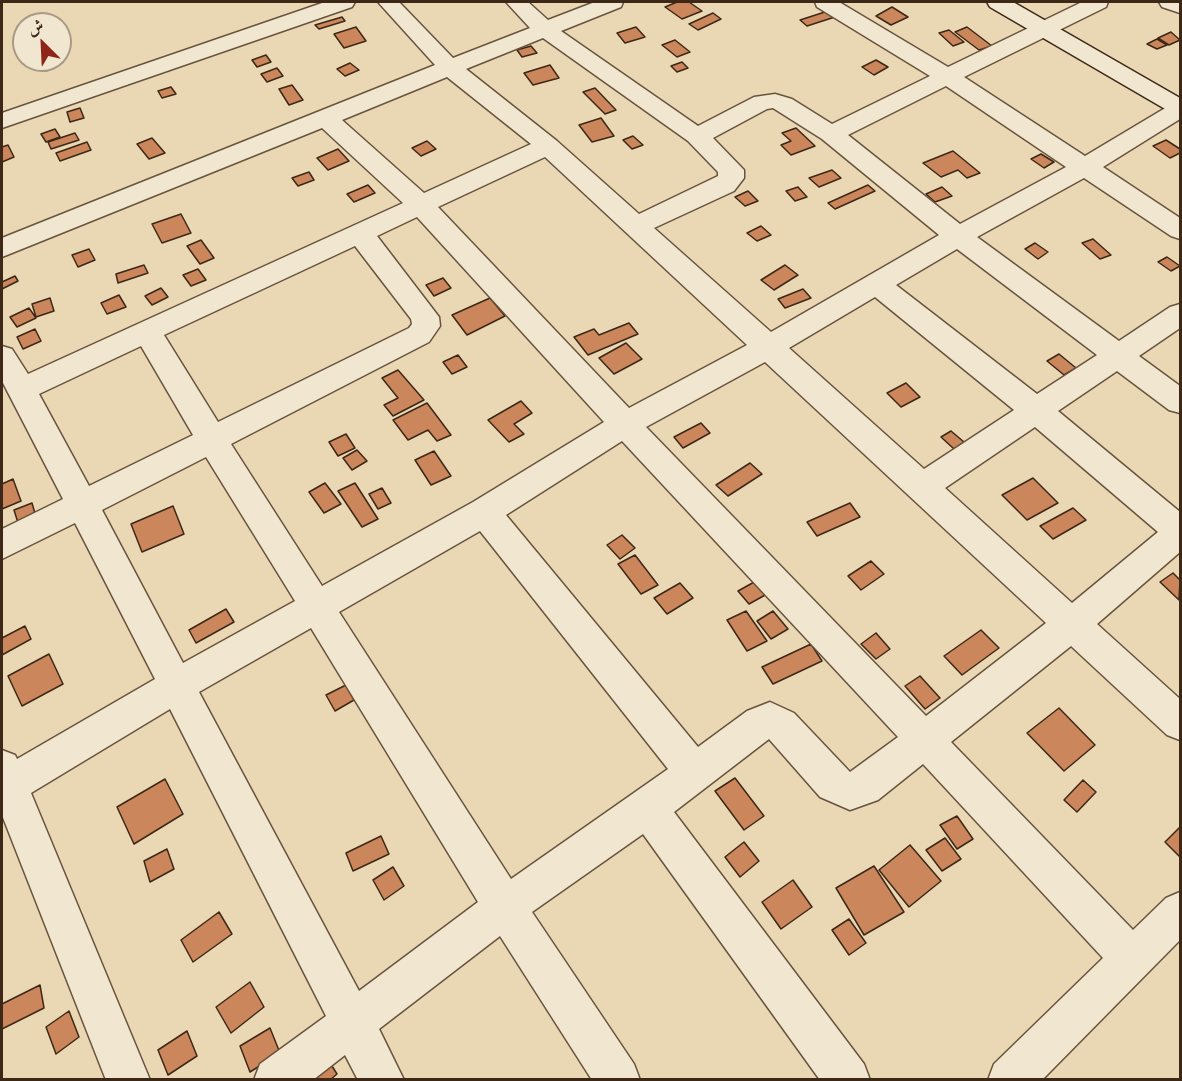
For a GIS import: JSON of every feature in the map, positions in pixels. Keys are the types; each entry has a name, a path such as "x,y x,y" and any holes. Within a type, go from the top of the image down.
{"street":[{"path":"2,121 344,2"},
{"path":"388,2 450,68 548,146 1180,723"},
{"path":"516,2 544,29 697,136 730,170 731,178 725,184 636,226"},
{"path":"2,248 613,2"},
{"path":"825,2 948,77 1180,230"},
{"path":"128,1080 4,781 318,607 484,512 625,424 768,347 958,236 1085,166 1180,108 998,2"},
{"path":"831,134 1098,2"},
{"path":"1170,2 1180,7"},
{"path":"697,136 762,102 775,101 831,134 958,236 1180,402"},
{"path":"324,117 421,205 625,424 1133,960"},
{"path":"22,389 548,146"},
{"path":"2,545 419,335 426,326 424,317 360,233"},
{"path":"276,1080 505,907 648,808 760,723 770,720 781,725 834,784 850,791 864,787 923,738 1072,624 1175,519 877,284"},
{"path":"922,487 1180,314"},
{"path":"147,331 211,438 505,907 618,1080"},
{"path":"2,357 22,389 382,1080"},
{"path":"484,512 694,772"},
{"path":"648,808 848,1080"},
{"path":"1010,1080 1180,912"}],"building":[{"path":"677,2 689,2 702,11 682,19 665,7"},
{"path":"892,7 908,17 891,25 876,16"},
{"path":"828,11 835,17 807,26 800,20"},
{"path":"713,13 721,19 698,30 689,24"},
{"path":"342,17 345,21 319,29 315,25"},
{"path":"356,27 366,41 344,48 334,34"},
{"path":"636,27 645,37 625,43 617,33"},
{"path":"967,27 992,46 979,50 955,32"},
{"path":"949,30 964,42 953,46 939,33"},
{"path":"1171,32 1180,40 1169,45 1158,38"},
{"path":"1157,39 1167,45 1157,49 1147,44"},
{"path":"675,40 690,52 677,57 662,45"},
{"path":"531,46 537,53 522,57 517,50"},
{"path":"266,55 271,62 257,67 252,60"},
{"path":"876,60 888,67 874,75 862,67"},
{"path":"682,62 688,68 677,72 671,66"},
{"path":"350,63 359,70 345,76 337,69"},
{"path":"550,65 559,78 533,85 524,73"},
{"path":"277,68 283,76 267,82 261,74"},
{"path":"292,85 303,100 289,105 279,89"},
{"path":"171,87 176,94 162,98 158,91"},
{"path":"595,88 616,110 605,114 583,92"},
{"path":"80,108 84,118 70,122 67,112"},
{"path":"601,118 614,136 592,142 579,125"},
{"path":"796,128 815,146 791,155 781,145 791,141 782,133"},
{"path":"55,129 60,137 46,142 41,134"},
{"path":"75,133 79,140 51,149 48,142"},
{"path":"633,136 643,145 632,149 623,140"},
{"path":"152,138 165,153 149,159 137,144"},
{"path":"1166,140 1180,149 1180,153 1170,158 1153,146"},
{"path":"427,141 436,149 421,156 412,148"},
{"path":"87,142 91,150 60,161 56,153"},
{"path":"8,145 14,157 2,162 2,147"},
{"path":"338,149 349,161 328,170 317,158"},
{"path":"953,151 980,173 967,178 958,170 941,177 923,163"},
{"path":"1041,154 1054,162 1044,168 1031,159"},
{"path":"832,170 841,178 819,187 809,178"},
{"path":"309,172 314,180 298,186 292,178"},
{"path":"368,185 375,193 354,202 347,194"},
{"path":"868,185 875,191 835,209 828,203"},
{"path":"798,187 807,197 795,201 786,191"},
{"path":"942,187 952,196 935,202 926,194"},
{"path":"748,191 758,201 745,206 735,197"},
{"path":"181,214 191,233 162,243 152,224"},
{"path":"761,226 771,235 757,241 747,233"},
{"path":"1093,239 1111,255 1100,259 1082,243"},
{"path":"201,240 214,258 200,264 187,246"},
{"path":"1035,243 1048,252 1038,259 1025,249"},
{"path":"89,249 95,260 78,267 72,255"},
{"path":"1167,257 1180,266 1171,271 1158,262"},
{"path":"144,265 148,273 118,283 116,274"},
{"path":"785,265 798,275 774,290 761,280"},
{"path":"198,269 206,280 191,286 183,275"},
{"path":"15,276 18,281 2,289 2,282"},
{"path":"443,278 451,288 434,296 426,285"},
{"path":"161,288 168,297 152,305 145,296"},
{"path":"803,289 811,298 785,308 778,299"},
{"path":"119,295 126,307 107,314 101,303"},
{"path":"50,298 54,311 36,317 32,304"},
{"path":"490,298 505,316 467,335 452,315"},
{"path":"29,308 36,318 17,327 10,317"},
{"path":"629,323 638,334 588,355 574,337 594,329 599,335"},
{"path":"35,329 41,341 23,349 17,337"},
{"path":"626,343 642,359 614,374 599,358"},
{"path":"1059,354 1076,368 1064,375 1047,361"},
{"path":"458,355 467,367 452,374 443,362"},
{"path":"398,370 424,400 393,416 384,405 398,398 382,378"},
{"path":"906,383 920,397 901,407 887,393"},
{"path":"521,401 532,413 514,424 524,434 509,442 488,420"},
{"path":"427,403 451,435 437,441 428,430 408,440 393,420"},
{"path":"701,423 710,433 683,448 674,437"},
{"path":"951,431 964,442 954,449 941,437"},
{"path":"346,434 355,448 338,456 329,442"},
{"path":"357,450 367,461 352,470 343,458"},
{"path":"434,451 451,476 431,485 415,460"},
{"path":"750,463 762,474 728,496 716,485"},
{"path":"1033,478 1058,503 1027,520 1002,495"},
{"path":"13,479 21,501 2,509 2,484"},
{"path":"325,483 341,504 324,513 309,492"},
{"path":"355,483 378,519 362,527 338,491"},
{"path":"382,488 391,503 378,509 369,494"},
{"path":"32,503 36,517 18,523 14,510"},
{"path":"850,503 860,517 817,536 807,522"},
{"path":"173,506 184,534 142,552 131,524"},
{"path":"1073,508 1086,520 1053,539 1040,526"},
{"path":"622,535 635,548 620,559 607,545"},
{"path":"635,555 658,585 641,594 618,564"},
{"path":"871,561 884,574 861,590 848,576"},
{"path":"1173,573 1180,580 1179,600 1160,582"},
{"path":"756,581 767,594 749,604 738,591"},
{"path":"680,583 693,598 667,614 654,598"},
{"path":"226,609 234,622 196,643 189,630"},
{"path":"746,611 767,641 747,651 727,620"},
{"path":"773,611 788,629 771,639 757,621"},
{"path":"25,626 31,639 2,655 2,638"},
{"path":"981,630 999,648 962,675 944,656"},
{"path":"876,633 890,649 876,659 861,644"},
{"path":"811,644 822,661 773,684 762,667"},
{"path":"49,654 63,684 22,706 8,676"},
{"path":"920,676 940,698 925,709 905,686"},
{"path":"346,685 354,700 335,711 326,695"},
{"path":"1059,708 1095,745 1064,771 1027,733"},
{"path":"735,778 764,816 744,830 715,791"},
{"path":"165,779 183,814 134,844 117,807"},
{"path":"1083,780 1096,792 1077,812 1064,800"},
{"path":"957,816 973,839 957,849 940,825"},
{"path":"1180,827 1180,857 1165,842"},
{"path":"381,836 389,854 353,871 346,853"},
{"path":"945,838 961,859 942,871 926,850"},
{"path":"744,842 759,861 740,877 725,857"},
{"path":"910,845 941,881 909,907 879,870"},
{"path":"167,849 174,869 150,882 144,861"},
{"path":"874,866 904,912 864,935 836,888"},
{"path":"393,867 404,886 384,900 373,880"},
{"path":"793,880 812,907 781,929 762,902"},
{"path":"219,912 232,934 193,962 181,940"},
{"path":"849,919 866,943 849,955 832,930"},
{"path":"250,982 264,1007 231,1033 216,1007"},
{"path":"40,985 44,1008 2,1029 2,1004"},
{"path":"69,1011 79,1037 56,1054 46,1027"},
{"path":"270,1028 280,1053 250,1072 240,1046"},
{"path":"187,1031 197,1056 168,1075 158,1050"},
{"path":"322,1050 337,1074 330,1080 307,1080"}]}
